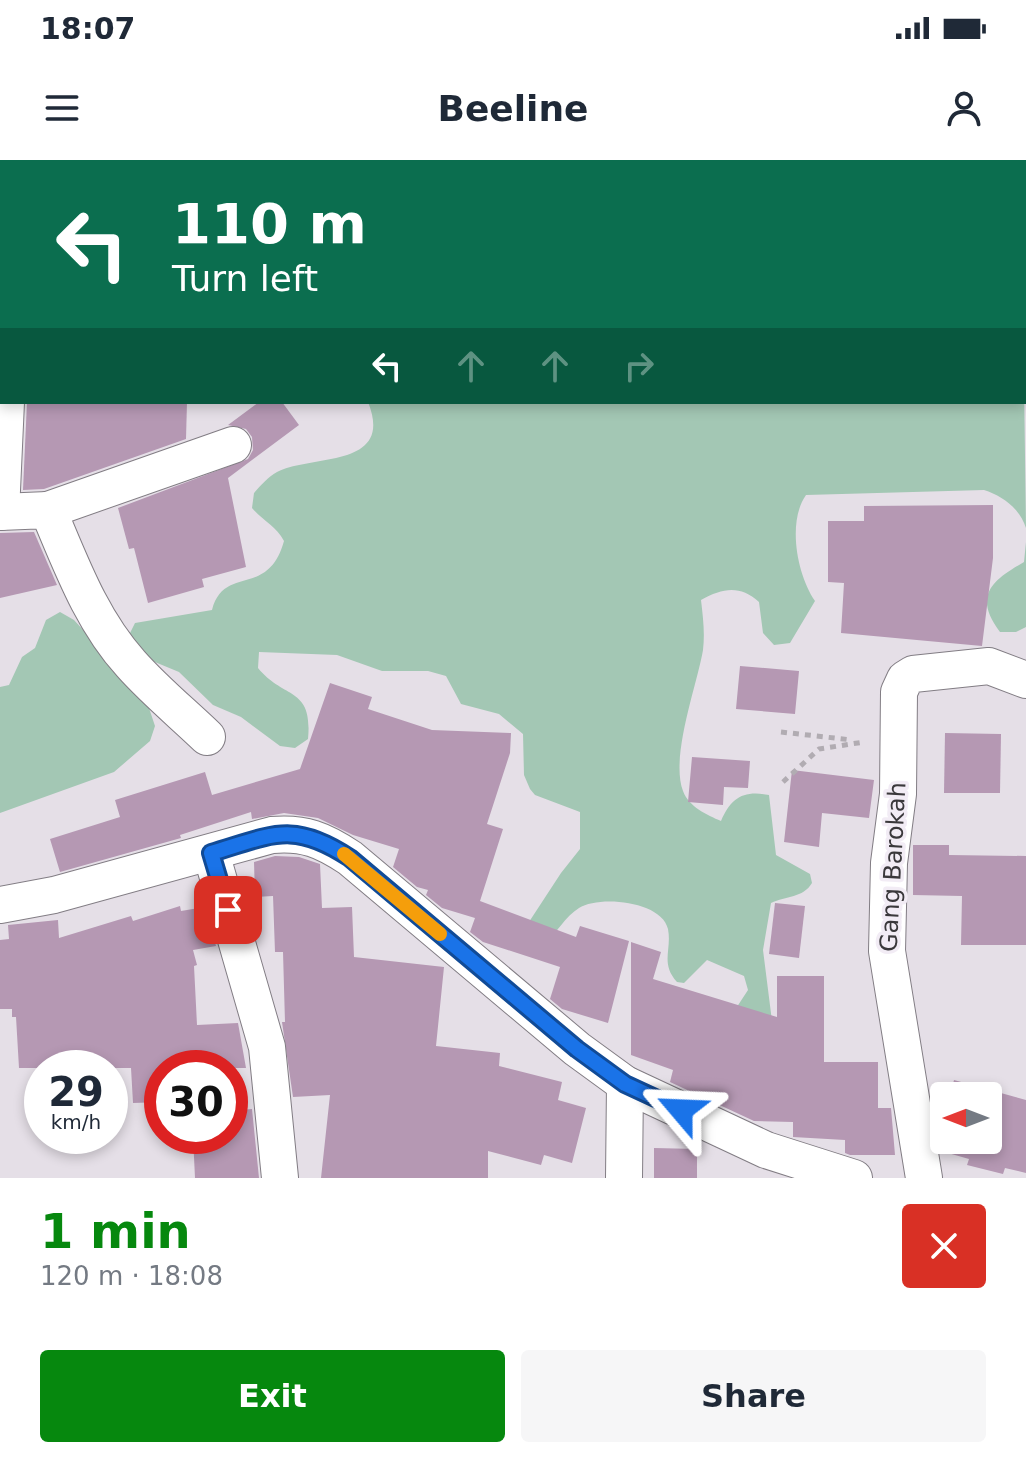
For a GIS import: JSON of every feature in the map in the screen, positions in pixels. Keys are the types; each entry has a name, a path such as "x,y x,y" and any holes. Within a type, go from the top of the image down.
{"street":[{"path":"6,404 0,512 48,510 233,445"},
{"path":"48,510 82,593 105,630 130,663 207,737"},
{"name":"Gang Barokah","path":"924,1178 887,951 899,692 905,679 913,674 989,666 1026,680"},
{"path":"0,905 54,895 272,835 296,833 322,839 350,858 577,1049 625,1084 766,1150 854,1178"},
{"path":"211,853 267,1047 280,1178"},
{"path":"624,1178 625,1084"}],"path":[{"path":"781,732 898,744"},
{"path":"783,782 819,749 860,741"}],"green space":[{"path":"368,404 1024,404 1026,528 1010,504 984,490 806,495 797,519 797,548 803,577 815,601 790,643 774,645 763,633 759,602 745,593 724,591 701,600 703,650 682,741 680,777 683,791 694,806 721,821 739,798 752,794 769,795 776,855 810,874 812,883 799,894 771,903 763,950 774,1037 731,1016 748,990 744,976 707,960 684,983 677,982 669,969 668,929 654,912 642,907 614,902 588,904 570,916 545,945 527,925 580,849 580,812 535,795 524,775 523,734 499,714 461,704 446,676 428,671 382,671 337,655 259,652 258,668 295,696 306,710 308,739 295,748 280,746 241,717 213,705 179,672 150,660 128,637 135,623 212,610 218,596 226,588 268,570 277,559 284,541 252,508 254,493 277,472 360,449 370,439 373,424"},
{"path":"1026,542 1026,627 1016,632 1000,632 988,609 987,599 995,583 1024,562"},
{"path":"60,612 74,620 118,668 148,705 155,726 150,741 114,772 0,813 0,687 9,685 22,657 35,648 46,620"}],"building":[{"path":"27,404 187,404 186,439 44,489 23,490"},
{"path":"256,404 283,404 299,425 228,478 246,567 202,579 204,587 148,603 134,548 129,549 118,508 248,459 253,450 252,437 246,429 228,425"},
{"path":"993,505 993,558 982,646 841,633 844,583 828,582 828,521 864,521 864,506"},
{"path":"34,532 57,585 0,598 0,533"},
{"path":"740,666 799,671 795,714 736,709"},
{"path":"330,683 372,697 368,709 432,730 511,733 510,753 487,824 503,829 480,901 576,937 580,926 629,941 608,1023 562,1009 550,999 560,967 483,942 470,932 475,918 442,908 426,895 428,890 417,887 393,867 399,849 353,835 318,818 284,813 252,819 251,812 180,835 181,838 60,872 50,839 120,817 115,800 205,772 212,795 300,769"},
{"path":"945,733 1001,734 1000,793 944,793"},
{"path":"692,757 750,761 748,788 724,787 723,805 688,802"},
{"path":"792,770 874,780 869,818 822,813 819,847 784,842"},
{"path":"913,845 949,845 949,855 1026,856 1026,945 961,945 962,896 913,895"},
{"path":"275,856 299,857 320,864 322,908 352,907 354,957 444,967 436,1046 500,1053 499,1066 562,1082 558,1100 586,1108 572,1163 544,1155 541,1165 488,1151 488,1178 321,1178 330,1095 293,1097 282,1022 285,1022 283,952 275,952 273,896 255,897 254,862"},
{"path":"775,903 805,906 799,958 769,954"},
{"path":"180,906 181,911 205,907 216,946 193,950 197,965 194,966 197,1025 238,1023 243,1050 144,1050 144,1103 133,1103 128,1050 24,1050 24,1068 19,1068 16,1017 12,1017 12,1009 0,1009 0,940 9,939 8,925 58,920 59,938 131,916 133,921"},
{"path":"631,942 661,952 653,979 777,1017 777,976 824,976 824,1062 878,1062 878,1108 891,1108 895,1155 850,1155 845,1153 845,1140 793,1137 793,1122 754,1121 670,1082 673,1070 631,1055"},
{"path":"1002,1093 1026,1100 1026,1173 1005,1168 1003,1174 967,1165 969,1159 952,1154 1002,1154"},
{"path":"248,1109 252,1109 259,1178 195,1178 194,1154 248,1154"},
{"path":"654,1148 697,1149 697,1178 654,1178"}],"slow traffic":[{"path":"344,854 440,934"}],"route":[{"path":"228,910 211,853 272,835 296,833 322,839 350,858 577,1049 625,1084 681,1110"}]}
